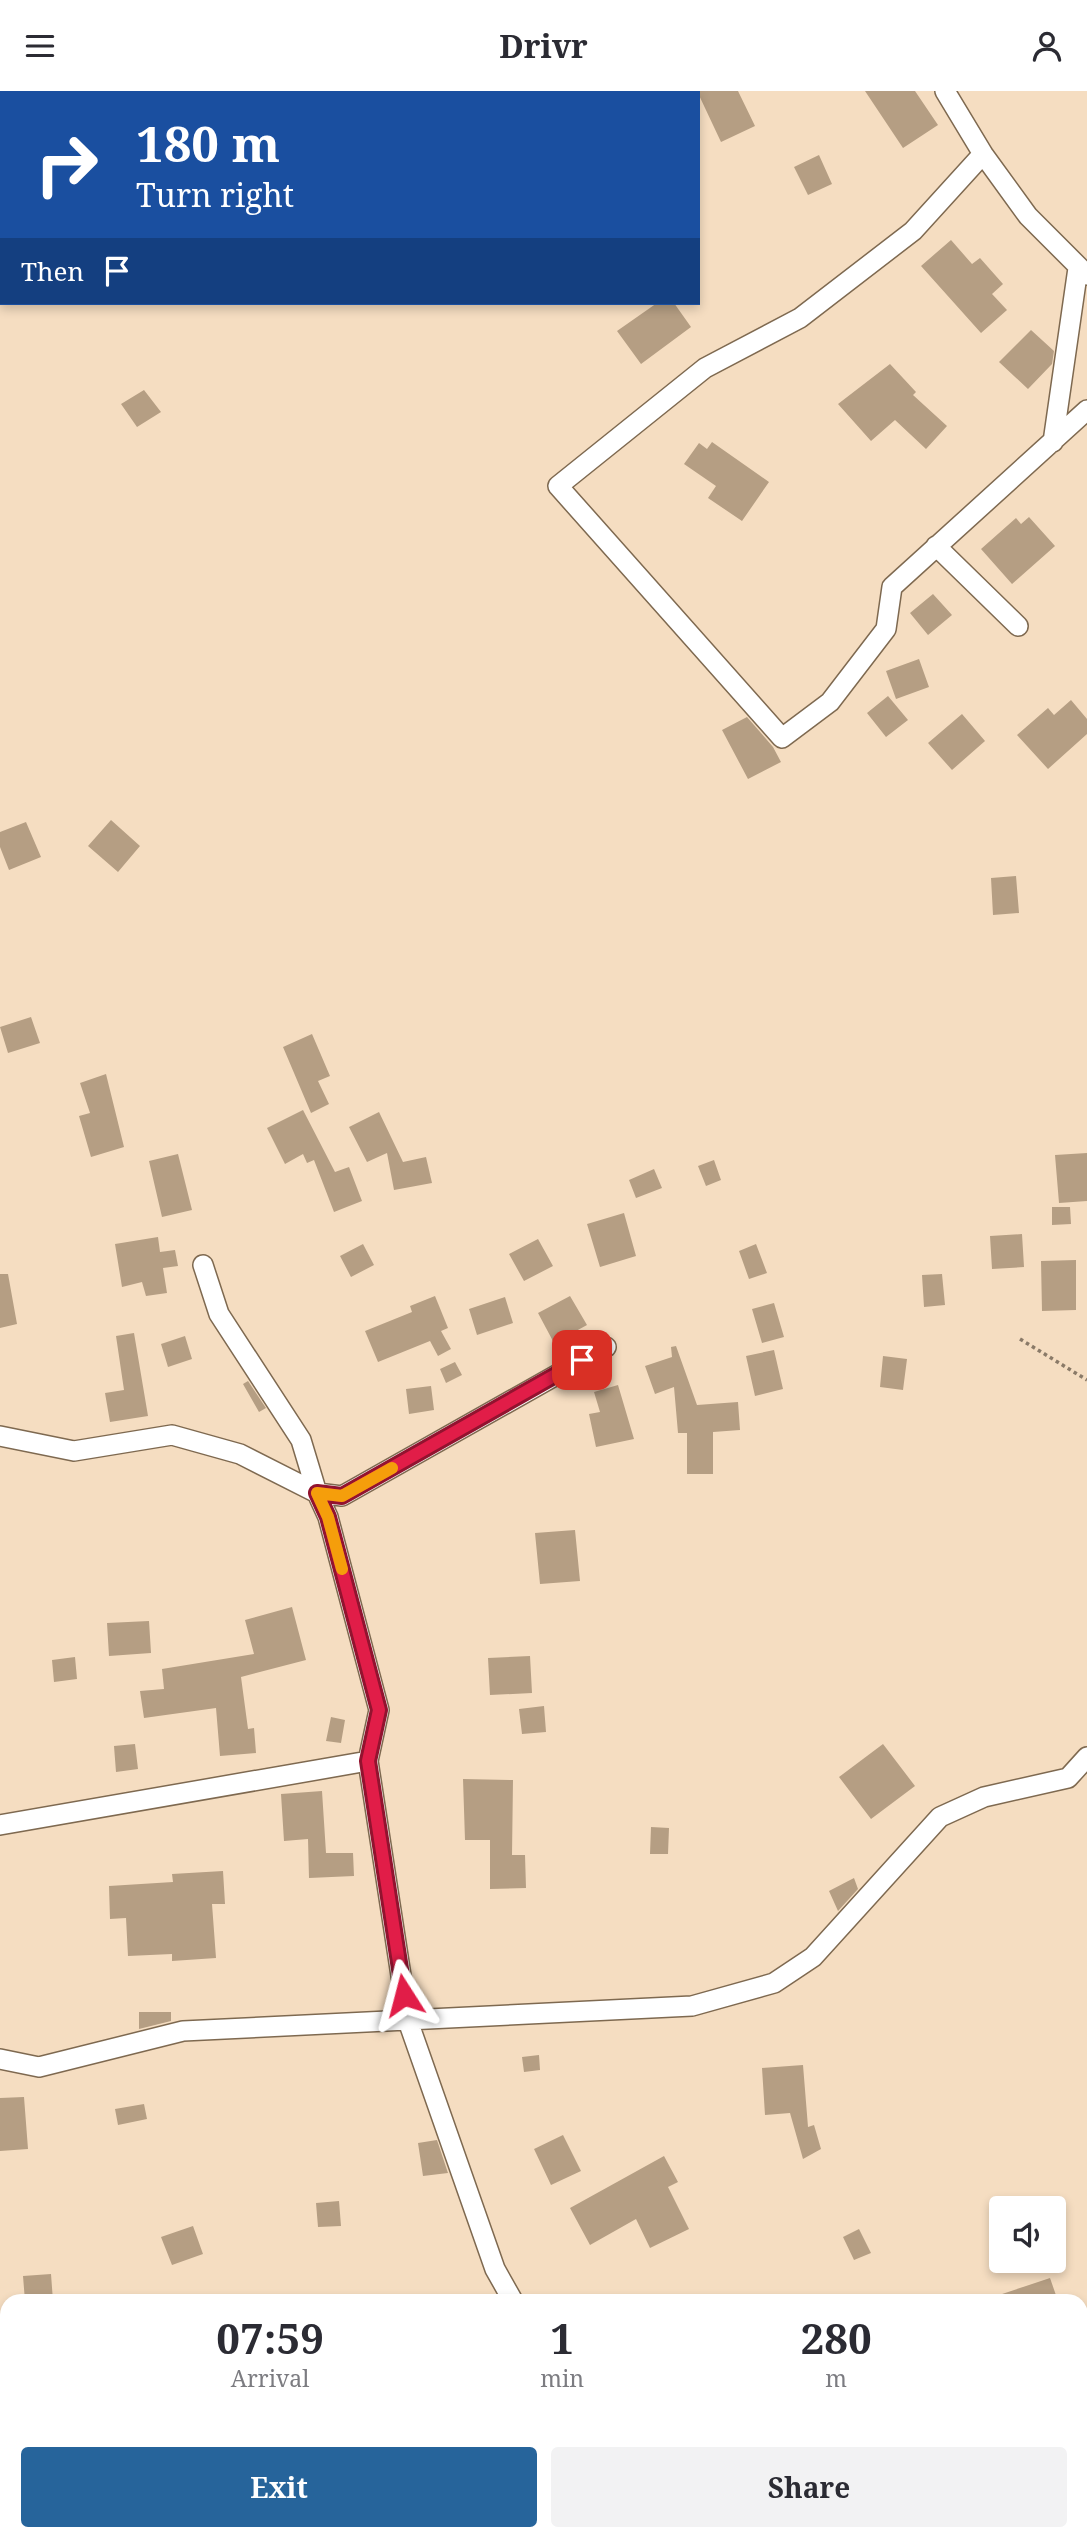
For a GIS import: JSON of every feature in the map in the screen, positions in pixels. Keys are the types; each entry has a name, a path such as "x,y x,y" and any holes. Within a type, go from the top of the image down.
{"street":[{"path":"951,92 983,154 1028,216 1082,272 1053,442"},
{"path":"983,154 913,231 800,318 705,368 558,486 782,738 830,702 886,629 892,587 1087,410"},
{"path":"936,546 1018,627"},
{"path":"204,1265 219,1314 301,1440 317,1493 328,1517 379,1710 368,1761 408,2021 495,2269 509,2294"},
{"path":"0,1436 74,1451 172,1435 240,1454 317,1493 342,1496 606,1347"},
{"path":"0,2059 39,2067 183,2031 692,2006 774,1983 813,1957 940,1817 984,1797 1068,1778 1087,1757"},
{"path":"0,1825 368,1761"}],"path":[{"path":"1020,1339 1087,1380"}],"building":[{"path":"700,91 738,91 755,126 721,142 700,97"},
{"path":"865,91 915,91 938,125 903,148"},
{"path":"819,155 832,184 808,195 794,167"},
{"path":"951,240 972,264 980,258 1003,284 992,294 1007,310 981,333 921,266"},
{"path":"654,305 675,305 691,327 641,364 617,331"},
{"path":"1031,330 1054,351 1052,364 1028,389 999,362"},
{"path":"890,364 916,392 913,395 947,426 926,449 895,420 871,441 838,404"},
{"path":"144,390 161,412 137,427 121,404"},
{"path":"712,442 769,482 742,521 708,498 716,486 684,464 699,443 707,449"},
{"path":"1029,517 1055,546 1012,584 981,549 1016,518 1021,524"},
{"path":"933,594 952,615 928,635 910,613"},
{"path":"919,659 929,687 896,699 886,671"},
{"path":"888,696 908,720 886,737 867,713"},
{"path":"1071,700 1087,719 1087,734 1048,769 1017,735 1048,708 1054,715"},
{"path":"962,714 985,741 952,770 928,743"},
{"path":"747,717 773,747 781,762 748,779 722,730"},
{"path":"111,820 140,846 118,872 88,846"},
{"path":"26,822 41,857 9,870 0,847 0,832"},
{"path":"1016,876 1019,913 993,915 991,878"},
{"path":"31,1017 40,1043 8,1053 0,1027"},
{"path":"312,1034 330,1076 318,1081 329,1104 311,1113 283,1047"},
{"path":"106,1074 124,1147 91,1157 79,1116 90,1113 80,1083"},
{"path":"303,1110 335,1172 349,1167 362,1201 334,1212 314,1160 307,1163 303,1154 285,1164 267,1128"},
{"path":"379,1112 403,1162 426,1157 432,1183 394,1190 387,1153 367,1162 349,1127"},
{"path":"1087,1153 1087,1201 1059,1203 1055,1155"},
{"path":"178,1154 192,1210 162,1217 149,1161"},
{"path":"714,1160 721,1180 706,1186 698,1166"},
{"path":"654,1169 662,1188 636,1198 629,1180"},
{"path":"1052,1207 1070,1207 1071,1224 1052,1225"},
{"path":"624,1213 636,1256 600,1267 587,1224"},
{"path":"1022,1234 1024,1267 992,1269 990,1236"},
{"path":"158,1237 160,1252 175,1250 178,1266 163,1268 167,1293 146,1296 142,1282 122,1287 115,1244"},
{"path":"538,1239 553,1266 524,1281 509,1254"},
{"path":"363,1244 374,1265 351,1277 340,1256"},
{"path":"756,1244 767,1273 749,1279 739,1251"},
{"path":"1076,1260 1076,1310 1042,1311 1041,1261"},
{"path":"0,1274 8,1274 17,1324 0,1328"},
{"path":"942,1274 945,1305 924,1307 922,1275"},
{"path":"435,1296 448,1328 441,1331 451,1349 438,1356 430,1341 378,1362 365,1331 412,1312 410,1306"},
{"path":"570,1296 587,1325 554,1343 538,1313"},
{"path":"505,1297 513,1323 477,1335 469,1309"},
{"path":"774,1303 784,1337 762,1343 752,1309"},
{"path":"134,1333 148,1416 110,1422 105,1393 124,1390 116,1336"},
{"path":"185,1336 192,1359 168,1367 161,1344"},
{"path":"676,1346 697,1405 738,1402 740,1430 713,1432 713,1474 687,1474 687,1433 678,1433 674,1387 655,1394 645,1366 672,1357 671,1347"},
{"path":"774,1350 783,1389 755,1396 746,1356"},
{"path":"883,1356 907,1359 903,1390 880,1387"},
{"path":"455,1362 462,1375 446,1383 440,1369"},
{"path":"248,1381 266,1408 259,1412 243,1384"},
{"path":"618,1385 634,1439 596,1447 589,1414 600,1412 594,1392"},
{"path":"431,1386 434,1410 409,1414 406,1389"},
{"path":"575,1530 580,1581 540,1584 535,1533"},
{"path":"292,1607 306,1660 241,1677 248,1729 254,1728 256,1753 220,1756 216,1708 144,1718 140,1691 164,1689 162,1669 254,1654 245,1620"},
{"path":"149,1621 151,1653 109,1656 107,1623"},
{"path":"530,1656 532,1693 490,1695 488,1658"},
{"path":"75,1657 77,1679 54,1682 52,1660"},
{"path":"544,1706 546,1732 522,1734 519,1709"},
{"path":"331,1717 345,1720 341,1743 326,1741"},
{"path":"135,1744 138,1769 116,1772 114,1746"},
{"path":"883,1744 915,1786 871,1819 839,1777"},
{"path":"463,1779 513,1780 512,1855 525,1855 526,1888 490,1889 490,1840 465,1840"},
{"path":"322,1791 326,1853 353,1853 354,1876 309,1878 308,1839 284,1841 281,1794"},
{"path":"651,1827 669,1828 668,1854 650,1854"},
{"path":"223,1871 225,1904 212,1904 216,1958 172,1961 172,1954 128,1956 126,1918 110,1919 109,1886 173,1882 172,1874"},
{"path":"854,1878 858,1889 838,1911 829,1891"},
{"path":"139,2012 171,2012 171,2021 139,2029"},
{"path":"539,2055 540,2070 524,2072 522,2057"},
{"path":"803,2065 808,2127 814,2125 821,2149 803,2159 790,2113 765,2115 762,2068"},
{"path":"24,2097 28,2149 0,2151 0,2098"},
{"path":"144,2104 147,2119 118,2125 115,2109"},
{"path":"563,2135 581,2171 551,2185 534,2149"},
{"path":"437,2140 448,2173 423,2176 418,2143"},
{"path":"664,2156 678,2182 668,2187 689,2229 650,2248 636,2219 590,2245 570,2208"},
{"path":"339,2201 341,2226 318,2227 316,2203"},
{"path":"193,2226 203,2254 172,2265 161,2237"},
{"path":"859,2229 871,2253 854,2260 843,2237"},
{"path":"51,2274 52,2294 24,2294 23,2276"},
{"path":"1050,2278 1056,2294 1002,2294"}],"slow traffic":[{"path":"342,1569 328,1517 317,1493 342,1496 392,1468"}],"route":[{"path":"404,1995 368,1761 379,1710 328,1517 317,1493 342,1496 582,1360"}]}
